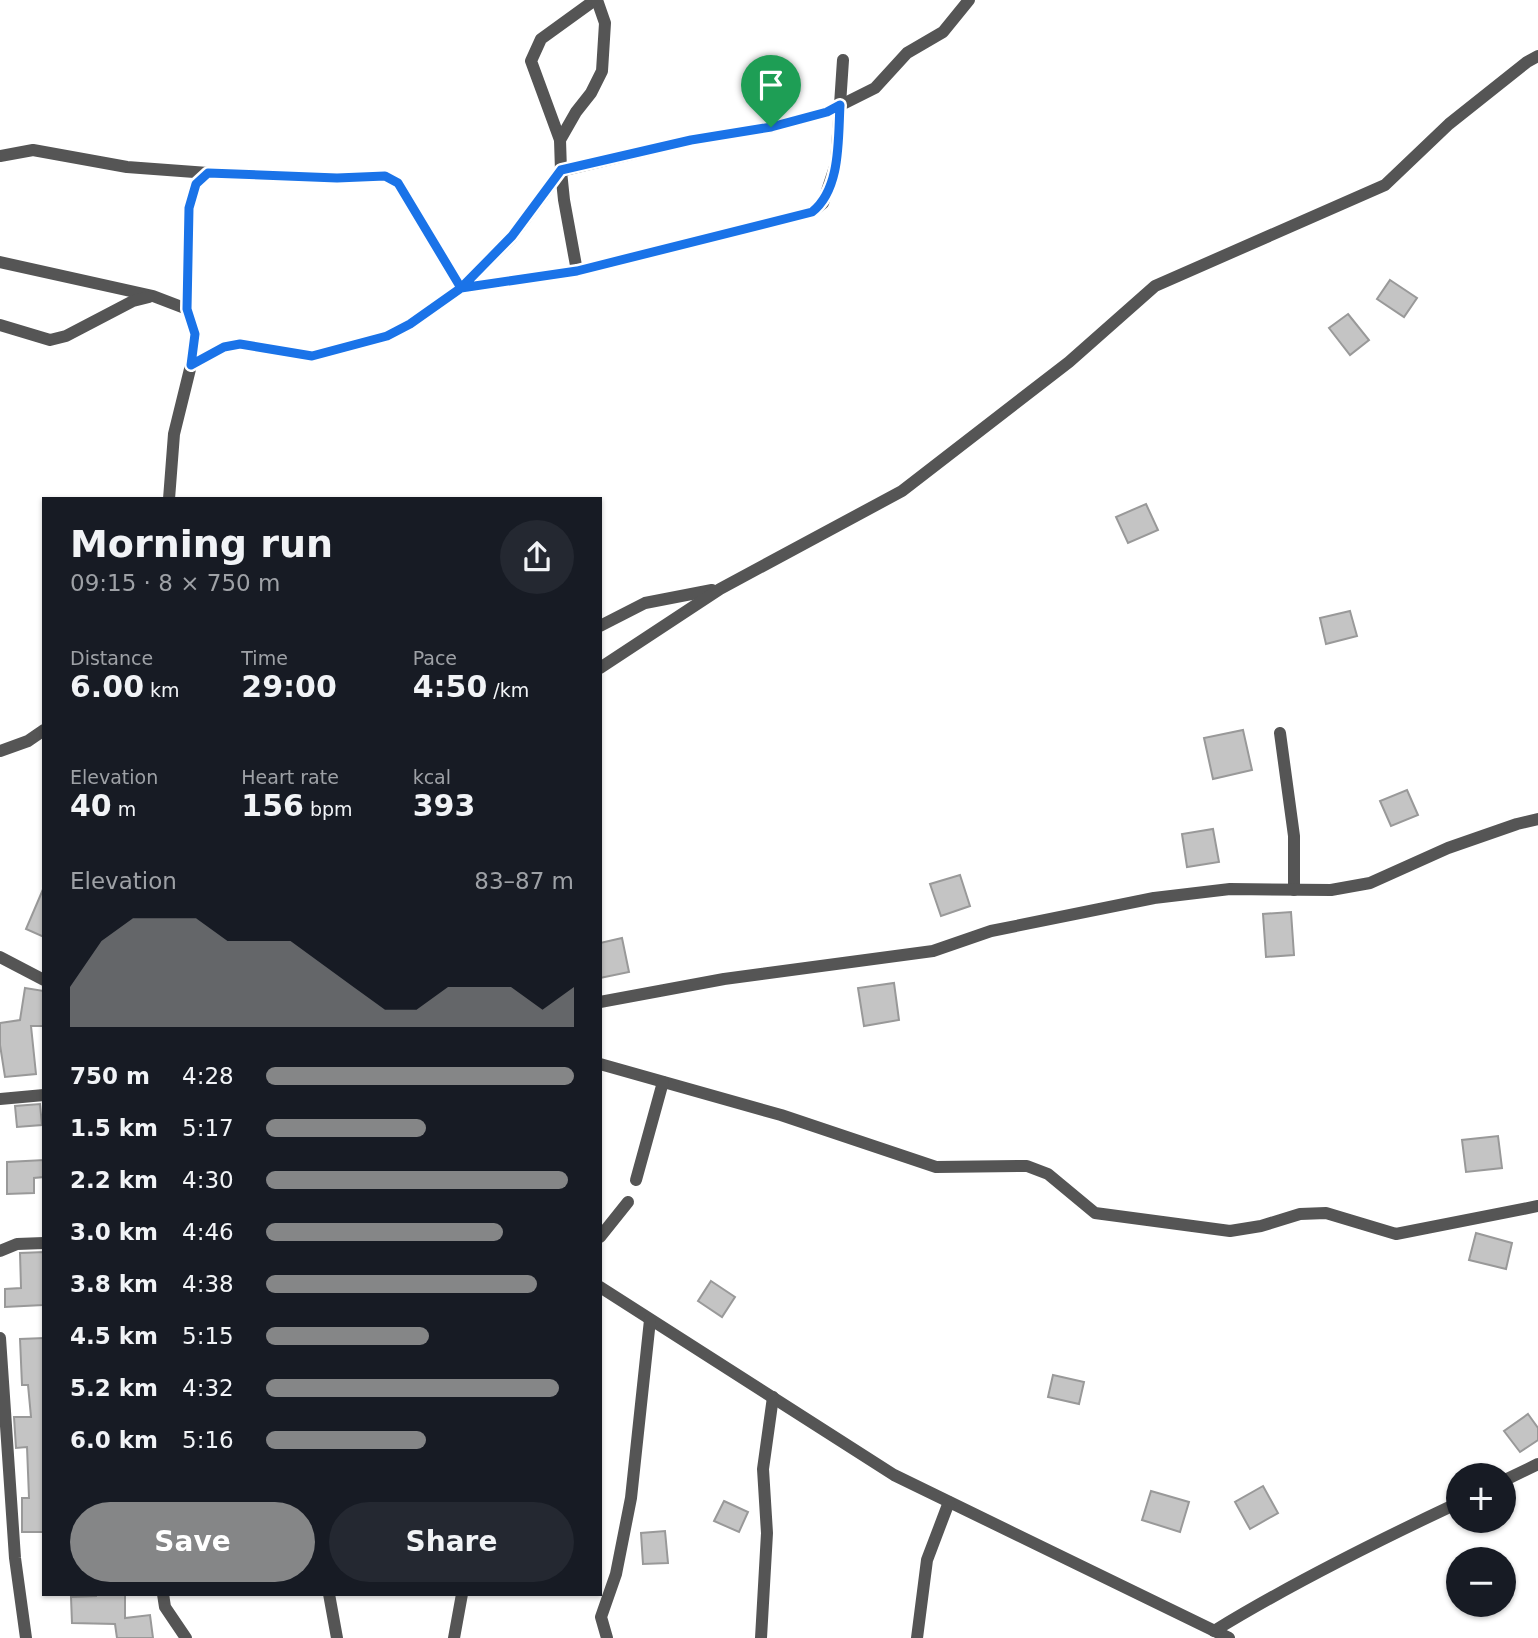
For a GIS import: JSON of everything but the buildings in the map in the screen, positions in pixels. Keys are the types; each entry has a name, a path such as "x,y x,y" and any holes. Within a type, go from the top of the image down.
{"street":[{"path":"560,140 602,71 605,23 596,0 541,39 531,61 560,140 564,200 577,271"},
{"path":"191,365 224,347 240,344 312,356 387,336 410,324 461,288 512,236 561,170 691,140 771,127 827,112 875,88 907,53 943,32 969,0"},
{"path":"602,667 720,589 902,491 1069,362 1155,286 1385,185 1449,124 1538,56"},
{"path":"461,288 577,271 812,212 823,203 836,164 843,60"},
{"path":"0,156 33,150 127,167 208,173 337,178 385,176 398,183 461,288"},
{"path":"170,497 174,434 191,365 195,334 187,309 189,208 196,184 208,173"},
{"path":"0,261 153,296 187,309"},
{"path":"0,326 50,340 66,336 132,301 153,296"},
{"path":"602,624 645,603 720,589"},
{"path":"29,741 42,731"},
{"path":"1280,733 1294,836 1294,890"},
{"path":"0,751 29,741 42,740"},
{"path":"29,741 42,745"},
{"path":"602,1002 724,979 933,951 991,931 1154,898 1230,889 1331,890 1370,883 1448,848 1538,819"},
{"path":"0,957 42,979"},
{"path":"602,1065 781,1115 936,1167 1027,1167 1048,1174 1095,1213 1230,1231 1261,1226 1300,1214 1326,1213 1396,1234 1538,1206"},
{"path":"636,1180 663,1082"},
{"path":"0,1099 42,1095"},
{"path":"602,1234 628,1202"},
{"path":"0,1251 17,1244 42,1243"},
{"path":"602,1288 894,1475 1229,1638"},
{"path":"607,1638 601,1617 617,1574 631,1498 650,1320"},
{"path":"0,1338 15,1558 26,1638"},
{"path":"761,1638 767,1533 763,1469 773,1397"},
{"path":"1516,1475 1538,1464"},
{"path":"917,1638 927,1560 949,1502"},
{"path":"1214,1631 1329,1567 1446,1509"},
{"path":"163,1596 165,1607 186,1638"},
{"path":"329,1596 337,1638"},
{"path":"454,1638 462,1596"}],"route":[{"path":"771,127 691,140 561,170 512,236 461,288 398,183 385,176 337,178 208,173 196,184 189,208 187,309 195,334 191,365 224,347 240,344 312,356 387,336 410,324 461,288 577,271 812,212 823,203 836,164 840,105 827,112 771,127"}]}
